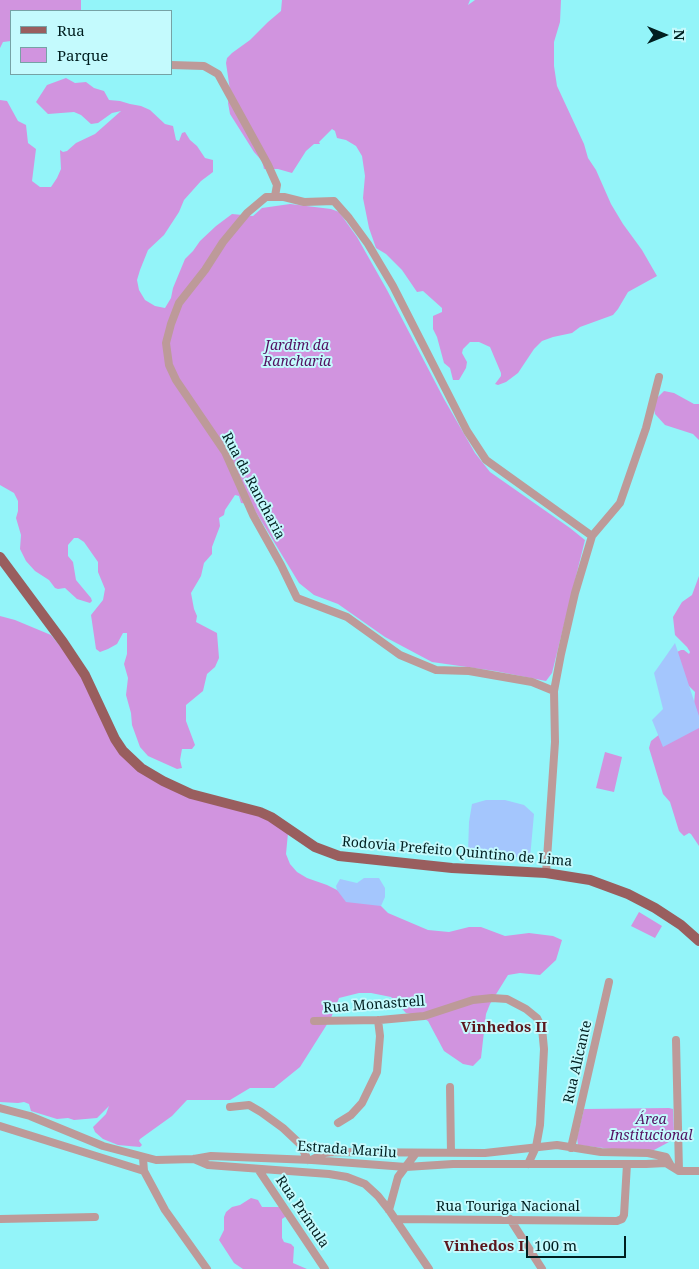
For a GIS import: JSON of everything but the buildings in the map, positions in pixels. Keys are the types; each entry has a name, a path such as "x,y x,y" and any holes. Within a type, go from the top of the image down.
{"main road":[{"name":"Rodovia Prefeito Quintino de Lima","path":"0,557 64,642 85,675 115,739 124,751 152,775 175,788 260,812 276,820 314,847 339,856 452,868 546,873 590,880 628,894 669,917 699,941"}],"street":[{"path":"172,65 204,66 218,74 268,165 277,185 274,196 284,196 304,202 334,201 368,244 393,286 467,431 486,460 592,536"},
{"name":"Rua da Rancharia","path":"274,196 266,197 247,213 223,242 205,270 179,303 170,324 166,343 169,364 176,380 225,452 253,515 297,598 347,617 400,655 436,670 469,671 532,682 554,691"},
{"path":"546,873 555,742 554,691 575,593 592,536 620,503 646,428 659,377"},
{"name":"Rua Alicante","path":"571,1148 609,982"},
{"name":"Rua Monastrell","path":"314,1021 378,1020 424,1016 473,1000 492,998 507,999 531,1013 537,1018 542,1028 544,1049 540,1125 536,1147 528,1164"},
{"path":"338,1123 362,1103 377,1072 380,1036 378,1020"},
{"path":"676,1040 676,1169"},
{"path":"450,1087 451,1153"},
{"path":"230,1107 249,1105 261,1112 283,1128 300,1144 310,1160 332,1152 485,1153 557,1146 601,1152 648,1153 666,1157 676,1169"},
{"name":"Estrada Marilu","path":"0,1108 30,1116 103,1146 156,1160 194,1160 211,1156 406,1166 666,1163 676,1169 699,1171"},
{"path":"0,1126 144,1171"},
{"path":"389,1210 398,1177 416,1153"},
{"path":"143,1158 144,1171 164,1210 207,1269"},
{"path":"194,1160 208,1165 329,1174 347,1177 365,1184 389,1210 429,1269"},
{"name":"Rua Touriga Nacional","path":"395,1219 610,1221 622,1219 625,1209 627,1164"},
{"name":"Rua Prímula","path":"258,1169 325,1269"},
{"path":"0,1219 95,1217"},
{"path":"510,1219 542,1269"}],"green space":[{"path":"0,0 81,0 81,10 10,10 10,41 3,42 0,48"},
{"path":"282,0 470,0 468,5 475,0 561,0 560,22 554,42 554,66 557,86 584,144 588,158 596,170 611,204 657,276 628,292 613,315 580,327 572,333 542,341 534,349 518,373 506,382 498,385 495,384 501,373 490,347 479,342 470,342 463,349 462,353 467,362 466,368 459,380 453,380 450,368 444,363 433,329 433,316 442,312 442,308 423,291 417,292 402,270 386,254 376,248 369,228 363,198 365,176 362,156 356,146 346,140 337,138 335,131 332,129 319,142 320,144 314,144 306,151 292,173 278,169 264,169 262,161 254,152 230,114 227,58 250,40 281,11"},
{"name":"Jardim da Rancharia","path":"66,78 75,83 86,82 94,88 104,91 109,100 141,106 150,110 165,124 173,126 176,140 179,141 182,133 185,132 205,158 213,160 213,172 201,181 184,200 179,212 164,235 148,250 140,270 137,280 139,290 145,300 155,306 165,308 171,298 185,259 200,241 232,214 253,216 262,208 290,204 331,209 339,212 357,237 387,290 444,399 475,453 490,472 585,540 552,673 546,681 432,662 385,637 338,604 314,595 299,583 251,504 241,503 239,496 235,495 225,510 224,515 219,518 220,526 212,547 212,554 204,563 201,576 191,593 197,616 196,622 217,633 219,658 215,667 207,674 203,691 186,705 186,721 195,745 192,749 182,749 180,760 182,768 177,769 148,756 140,747 132,725 126,695 128,678 124,664 127,654 127,633 123,633 117,644 108,649 100,652 96,649 91,615 103,600 105,589 98,572 98,562 84,542 74,538 68,545 68,556 73,562 76,580 92,601 90,603 77,599 65,588 55,588 49,580 35,571 26,561 20,549 21,535 16,518 18,501 14,493 0,485 0,100 7,101 18,121 26,125 28,143 36,149 32,181 40,187 51,187 61,169 60,150 63,152 67,151 76,143 95,134 121,111 112,113 98,123 91,124 81,115 74,112 48,114 36,102 47,85"},
{"path":"664,391 674,393 694,404 699,404 699,440 693,434 665,425 655,414 656,399"},
{"path":"699,576 699,846 691,834 689,833 684,836 679,831 670,802 663,794 649,748 651,741 665,730 693,717 695,692 686,683 675,653 681,650 689,654 690,652 675,635 673,617 682,602 692,595"},
{"path":"0,616 51,635 84,675 120,749 178,786 258,814 288,833 286,854 290,864 297,872 347,895 380,905 388,913 428,930 449,932 469,927 481,927 505,936 529,933 553,936 562,940 556,960 540,975 520,973 508,975 486,1014 481,1058 473,1066 463,1064 444,1051 428,1021 418,1015 406,1013 391,997 359,993 339,998 331,1018 300,1067 274,1088 250,1088 230,1100 187,1100 172,1116 140,1139 139,1141 142,1145 140,1147 118,1145 103,1139 95,1132 93,1127 106,1114 109,1106 97,1118 74,1120 68,1118 57,1119 31,1111 29,1104 24,1102 0,1102"},
{"path":"605,752 622,757 614,792 596,788"},
{"path":"639,912 662,926 655,938 631,926"},
{"name":"Área Institucional","path":"584,1109 673,1109 674,1131 669,1142 654,1150 612,1149 578,1145 577,1138"},
{"path":"251,1198 258,1200 262,1207 281,1207 288,1215 282,1219 282,1238 284,1242 294,1247 293,1263 307,1269 243,1269 234,1263 219,1240 224,1230 224,1217 226,1212 232,1207 240,1205"}],"water":[{"path":"675,643 699,716 699,728 663,747 652,720 663,709 654,673"},
{"path":"486,800 505,800 524,805 534,814 530,858 468,853 469,822 472,804"},
{"path":"364,878 379,878 385,888 385,897 381,906 346,902 337,890 336,886 340,879 357,883"}],"district":[{"name":"Vinhedos II","path":"504,1028"},
{"name":"Vinhedos I","path":"484,1247"}]}
